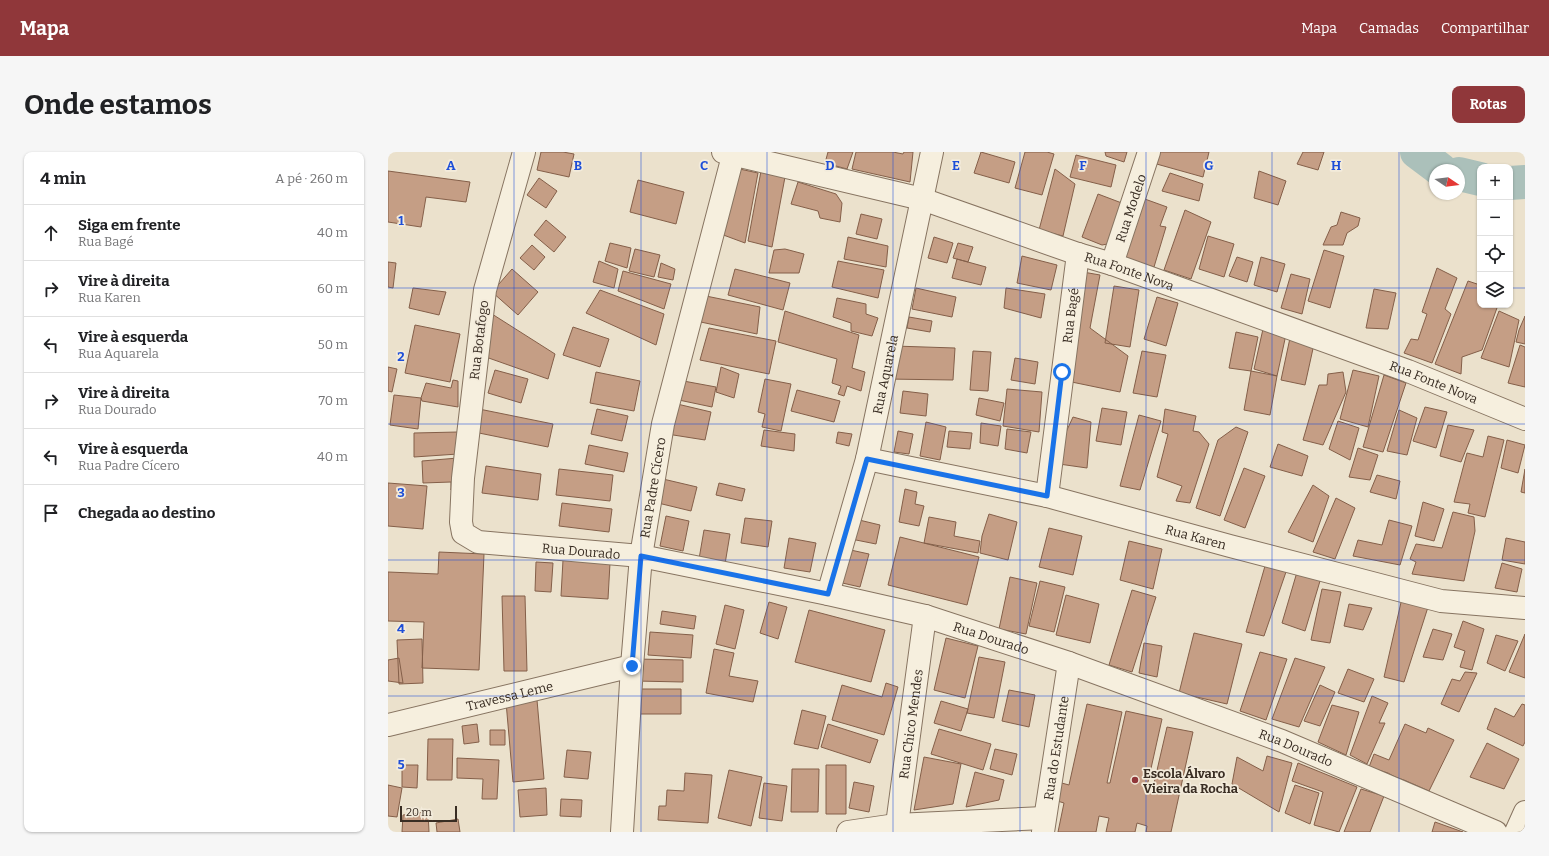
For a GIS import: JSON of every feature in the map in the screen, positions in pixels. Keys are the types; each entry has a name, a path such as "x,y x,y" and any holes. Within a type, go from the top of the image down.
{"street":[{"name":"Rua Botafogo","path":"464,533 461,522 463,478 485,290 524,152"},
{"name":"Rua Aquarela","path":"828,594 867,459 932,152"},
{"name":"Rua Modelo","path":"1112,264 1149,152"},
{"name":"Rua Fonte Nova","path":"730,153 922,199 1078,254 1112,264 1408,371 1525,419"},
{"name":"Rua Padre Cícero","path":"622,832 632,666 641,556 663,424 730,153"},
{"name":"Rua Bagé","path":"1047,496 1078,254"},
{"name":"Rua Karen","path":"867,459 1047,496 1440,601 1525,608"},
{"name":"Rua Dourado","path":"464,533 478,542 641,556 828,594 925,616 1069,663 1282,741 1496,832"},
{"name":"Rua Chico Mendes","path":"896,828 925,616"},
{"name":"Rua do Estudante","path":"1044,825 1069,663"},
{"name":"Travessa Leme","path":"388,725 632,666"},
{"path":"1516,832 1525,812"},
{"path":"848,832 896,828 1044,825"}],"building":[{"path":"541,152 563,152 574,154 569,177 537,170"},
{"path":"828,152 853,152 847,169 825,163"},
{"path":"856,152 893,152 903,154 904,152 913,152 910,182 852,169"},
{"path":"981,152 1015,162 1009,183 974,173"},
{"path":"1025,152 1047,152 1054,154 1042,195 1015,188"},
{"path":"1105,152 1127,152 1124,162 1106,156"},
{"path":"1156,152 1209,152 1203,177 1153,163"},
{"path":"1303,152 1324,152 1318,170 1297,164"},
{"path":"1076,155 1116,165 1111,187 1070,177"},
{"path":"735,168 758,173 745,243 718,233"},
{"path":"1055,169 1075,184 1063,236 1039,230"},
{"path":"388,171 470,182 466,202 426,197 421,227 388,222"},
{"path":"761,171 785,177 772,247 748,241"},
{"path":"1259,171 1286,181 1278,205 1254,198"},
{"path":"1170,173 1203,184 1199,201 1162,191"},
{"path":"539,178 557,191 546,208 527,195"},
{"path":"638,180 684,192 676,224 630,212"},
{"path":"798,182 836,194 842,203 840,222 820,218 818,211 791,204"},
{"path":"1098,194 1127,205 1113,243 1102,245 1082,237"},
{"path":"1142,198 1167,207 1160,226 1166,227 1154,267 1122,258"},
{"path":"1185,210 1211,222 1191,279 1164,270"},
{"path":"1341,212 1360,218 1358,226 1347,233 1343,245 1323,245 1331,227 1337,225"},
{"path":"861,214 882,219 877,239 856,234"},
{"path":"546,220 566,237 554,252 534,235"},
{"path":"1208,236 1234,244 1224,277 1199,269"},
{"path":"848,237 888,246 886,267 844,259"},
{"path":"934,237 953,243 947,263 928,258"},
{"path":"610,243 631,248 627,268 605,261"},
{"path":"958,243 973,247 968,262 953,258"},
{"path":"532,245 545,257 534,270 520,258"},
{"path":"635,249 660,255 654,277 629,271"},
{"path":"785,249 804,254 799,273 769,273 774,250"},
{"path":"1324,250 1344,256 1330,308 1308,301"},
{"path":"1022,256 1057,265 1051,290 1017,283"},
{"path":"1237,257 1253,262 1247,282 1229,276"},
{"path":"1261,257 1285,264 1277,292 1254,285"},
{"path":"957,259 986,267 981,285 952,278"},
{"path":"599,261 618,269 614,288 593,282"},
{"path":"838,261 884,270 878,298 832,287"},
{"path":"388,262 396,263 393,288 388,287"},
{"path":"661,263 675,269 673,280 658,277"},
{"path":"1437,268 1457,278 1445,309 1451,314 1432,363 1404,353 1411,339 1418,340 1427,314 1422,312"},
{"path":"512,269 538,292 518,315 492,292"},
{"path":"735,269 790,283 783,310 728,295"},
{"path":"623,271 671,284 664,309 618,291"},
{"path":"1083,272 1100,275 1090,328 1128,356 1120,392 1062,380"},
{"path":"1291,274 1310,279 1302,314 1281,308"},
{"path":"1468,281 1477,284 1477,308 1497,308 1482,350 1462,357 1461,374 1435,364"},
{"path":"1114,286 1139,290 1130,347 1105,343"},
{"path":"413,288 446,292 439,315 409,308"},
{"path":"916,288 956,297 952,317 912,309"},
{"path":"1006,288 1045,294 1041,318 1004,308"},
{"path":"1374,289 1396,293 1388,329 1366,328"},
{"path":"600,290 664,314 656,345 586,313"},
{"path":"701,295 760,307 757,334 696,321"},
{"path":"1157,297 1178,303 1166,346 1144,339"},
{"path":"837,298 866,304 866,314 878,318 872,336 851,331 851,323 833,317"},
{"path":"785,311 859,335 852,368 865,372 861,391 847,386 844,396 838,394 841,386 832,383 837,359 778,342"},
{"path":"1499,311 1519,320 1509,367 1481,358"},
{"path":"492,314 555,354 548,379 483,356"},
{"path":"1525,316 1525,344 1516,342"},
{"path":"909,317 932,321 930,332 907,328"},
{"path":"415,325 460,334 450,382 405,373"},
{"path":"573,327 609,339 600,367 563,355"},
{"path":"709,328 776,341 769,374 700,360"},
{"path":"1263,329 1278,333 1285,339 1277,376 1254,369"},
{"path":"1236,332 1258,337 1251,371 1229,368"},
{"path":"1290,338 1314,344 1305,385 1281,380"},
{"path":"1520,345 1525,347 1525,387 1508,383"},
{"path":"894,346 955,348 953,380 887,379"},
{"path":"973,351 991,352 988,391 970,390"},
{"path":"1142,351 1166,355 1157,397 1133,393"},
{"path":"1015,358 1038,362 1035,384 1011,380"},
{"path":"388,367 397,369 392,392 388,391"},
{"path":"721,367 739,374 734,398 716,392"},
{"path":"495,370 528,379 521,403 488,393"},
{"path":"1353,370 1379,376 1368,427 1340,419"},
{"path":"1251,371 1277,376 1270,415 1244,410"},
{"path":"596,372 640,381 634,411 590,403"},
{"path":"1343,372 1346,392 1323,445 1303,440 1319,385 1327,385 1328,374"},
{"path":"1384,375 1406,383 1383,452 1363,447"},
{"path":"765,379 791,384 781,431 762,427 765,414 758,412"},
{"path":"453,380 458,381 458,407 422,401 421,398 426,383 451,388"},
{"path":"678,380 716,387 712,407 674,399"},
{"path":"1007,389 1042,392 1039,432 1003,426"},
{"path":"797,390 840,401 834,422 791,411"},
{"path":"903,391 928,394 926,416 900,413"},
{"path":"394,395 421,398 418,429 390,425"},
{"path":"979,398 1004,403 1000,421 976,415"},
{"path":"673,403 711,412 705,440 667,434"},
{"path":"1425,407 1447,412 1436,448 1413,441"},
{"path":"1102,408 1127,412 1121,445 1096,441"},
{"path":"479,409 553,424 548,447 474,432"},
{"path":"597,409 628,416 622,441 591,434"},
{"path":"1165,409 1196,416 1193,431 1199,432 1209,444 1190,503 1176,501 1182,486 1157,477 1168,434 1162,432"},
{"path":"1399,410 1417,418 1407,455 1387,451"},
{"path":"1139,415 1161,421 1140,490 1120,486"},
{"path":"1073,417 1091,422 1087,468 1059,464 1061,443"},
{"path":"1338,421 1359,428 1350,460 1329,449"},
{"path":"926,422 946,427 940,460 920,456"},
{"path":"981,423 1001,426 998,446 980,443"},
{"path":"1448,425 1474,430 1461,462 1440,456"},
{"path":"1236,427 1248,432 1220,516 1196,508 1218,440"},
{"path":"1007,429 1031,432 1027,453 1005,449"},
{"path":"764,430 795,434 794,451 761,446"},
{"path":"898,431 913,434 909,454 894,452"},
{"path":"949,431 972,433 970,449 947,447"},
{"path":"458,432 458,454 414,457 414,433"},
{"path":"838,432 852,434 849,446 836,443"},
{"path":"1488,436 1504,440 1485,517 1468,513 1470,504 1454,502 1467,453 1483,457"},
{"path":"1507,440 1525,445 1518,473 1501,468"},
{"path":"1278,444 1308,456 1302,476 1270,467"},
{"path":"589,445 628,453 624,472 585,464"},
{"path":"1358,448 1378,455 1370,480 1349,477"},
{"path":"458,458 451,490 451,482 423,483 422,461"},
{"path":"486,466 541,474 538,500 482,493"},
{"path":"1244,468 1265,476 1245,528 1224,520"},
{"path":"559,469 613,475 610,501 556,495"},
{"path":"1525,469 1525,493 1521,492"},
{"path":"1377,475 1400,481 1396,499 1370,492"},
{"path":"663,479 697,487 691,511 658,503"},
{"path":"388,483 427,486 423,529 388,526"},
{"path":"719,483 745,489 742,501 716,495"},
{"path":"1313,485 1329,496 1313,542 1288,532"},
{"path":"905,489 917,492 915,504 924,506 919,526 899,522"},
{"path":"1336,498 1355,508 1335,559 1313,552"},
{"path":"1423,502 1444,509 1434,541 1415,536"},
{"path":"562,503 612,509 609,532 559,526"},
{"path":"1453,512 1474,517 1475,531 1464,581 1412,574 1416,562 1410,559 1416,544 1442,548"},
{"path":"989,514 1017,522 1008,560 980,553 982,536"},
{"path":"666,516 689,521 683,551 660,546"},
{"path":"929,517 956,522 954,536 980,541 978,553 924,543"},
{"path":"745,518 772,521 768,547 741,543"},
{"path":"855,519 880,525 876,544 851,539"},
{"path":"1389,520 1412,526 1400,565 1353,556 1358,540 1382,545"},
{"path":"1049,528 1082,536 1073,575 1039,567"},
{"path":"704,530 730,534 725,564 699,559"},
{"path":"900,537 979,557 967,605 888,585"},
{"path":"789,538 816,543 810,572 784,568"},
{"path":"1506,538 1525,542 1525,564 1502,560"},
{"path":"1129,541 1162,549 1153,589 1120,580"},
{"path":"846,549 869,554 860,587 838,582"},
{"path":"439,552 484,554 479,670 422,668 424,622 388,621 388,572 438,574"},
{"path":"563,560 610,563 608,599 561,596"},
{"path":"536,562 553,563 551,592 535,591"},
{"path":"1502,563 1522,569 1517,592 1495,588"},
{"path":"1265,566 1287,569 1264,636 1246,632"},
{"path":"1297,572 1320,581 1305,631 1282,623"},
{"path":"1010,577 1037,583 1026,634 999,629"},
{"path":"1040,581 1065,587 1054,632 1029,626"},
{"path":"1322,589 1341,592 1330,643 1311,640"},
{"path":"1132,590 1156,597 1132,672 1109,665"},
{"path":"1066,595 1099,604 1090,643 1056,635"},
{"path":"502,596 525,596 527,671 504,671"},
{"path":"1402,598 1429,604 1404,682 1384,677"},
{"path":"769,602 787,607 778,639 760,633"},
{"path":"1349,604 1372,608 1363,630 1344,626"},
{"path":"725,605 744,610 735,649 716,644"},
{"path":"809,610 885,630 871,682 795,662"},
{"path":"662,611 696,616 694,629 660,624"},
{"path":"1463,621 1484,629 1472,670 1460,667 1465,651 1454,647"},
{"path":"1433,629 1452,634 1443,660 1423,657"},
{"path":"650,632 693,635 691,658 648,655"},
{"path":"1194,633 1242,644 1227,704 1179,693"},
{"path":"1525,634 1525,678 1509,672"},
{"path":"1496,635 1518,641 1505,671 1487,663"},
{"path":"946,638 978,646 965,698 934,690"},
{"path":"422,639 423,683 399,684 397,640"},
{"path":"1144,643 1162,646 1157,677 1139,673"},
{"path":"714,649 734,653 729,676 758,681 753,702 706,693"},
{"path":"1260,652 1287,659 1266,720 1240,711"},
{"path":"979,657 1005,662 994,718 967,713"},
{"path":"399,658 403,683 388,681 388,660"},
{"path":"1295,658 1325,667 1299,727 1272,719"},
{"path":"637,659 683,660 683,682 636,681"},
{"path":"1348,669 1374,679 1364,702 1338,693"},
{"path":"1465,672 1477,673 1459,712 1441,704 1452,679 1460,681"},
{"path":"886,683 898,687 884,735 832,720 842,685 882,697"},
{"path":"1320,685 1335,692 1320,726 1304,721"},
{"path":"637,689 681,689 681,714 637,714"},
{"path":"1009,690 1035,695 1029,727 1002,721"},
{"path":"1372,696 1388,703 1379,723 1385,723 1367,764 1350,755"},
{"path":"537,700 544,779 513,782 506,702"},
{"path":"941,701 968,709 961,731 934,723"},
{"name":"Escola Álvaro Vieira da Rocha","path":"1087,704 1122,712 1107,783 1110,783 1126,711 1162,719 1146,791 1152,792 1167,727 1193,732 1171,832 1146,832 1147,826 1137,823 1135,832 1106,832 1109,818 1099,816 1096,832 1058,832 1064,803 1054,800 1058,782 1069,785"},
{"path":"1522,704 1525,705 1525,742 1523,746 1487,729 1495,708 1514,717"},
{"path":"1332,705 1359,712 1346,755 1318,742"},
{"path":"802,710 826,716 818,749 794,744"},
{"path":"477,724 479,742 464,744 462,726"},
{"path":"828,724 878,740 870,763 821,747"},
{"path":"1405,724 1426,733 1428,728 1454,740 1429,791 1388,773 1369,767 1374,754 1389,760"},
{"path":"939,729 991,744 983,770 931,754"},
{"path":"490,730 505,730 505,745 490,745"},
{"path":"428,739 453,739 452,780 427,780"},
{"path":"1487,743 1519,759 1504,789 1470,777"},
{"path":"995,749 1017,754 1012,775 990,769"},
{"path":"567,750 591,752 588,779 564,777"},
{"path":"1267,756 1292,763 1279,812 1232,784 1237,757 1263,771"},
{"path":"924,757 961,764 953,804 914,810"},
{"path":"457,758 499,760 497,799 482,799 483,779 457,778"},
{"path":"1298,763 1357,787 1339,832 1314,825 1323,792 1292,781"},
{"path":"402,765 418,765 417,788 402,787"},
{"path":"826,765 846,765 846,814 826,814"},
{"path":"792,769 819,769 818,812 791,812"},
{"path":"729,770 762,777 751,826 718,818"},
{"path":"975,772 1004,780 999,800 966,807"},
{"path":"685,773 712,775 708,823 658,820 659,806 666,806 667,790 684,791"},
{"path":"854,782 874,786 869,812 849,808"},
{"path":"764,783 787,786 782,821 759,818"},
{"path":"388,785 402,788 397,817 388,816"},
{"path":"1295,785 1319,793 1310,824 1285,813"},
{"path":"546,788 547,815 520,817 518,790"},
{"path":"1361,789 1384,796 1370,832 1344,832"},
{"path":"561,799 582,800 581,817 560,816"},
{"path":"428,812 429,832 402,832 403,815"},
{"path":"458,819 460,832 437,832 436,823"},
{"path":"1435,822 1463,832 1432,832"}],"waterway":[{"path":"1417,152 1433,164"},
{"path":"1465,175 1477,178"},
{"path":"1513,183 1525,182"}],"place":[{"name":"Escola Álvaro Vieira da Rocha","path":"1135,780"}],"route":[{"path":"632,666 641,556 828,594 867,459 946,474 1047,496 1062,372"}]}
